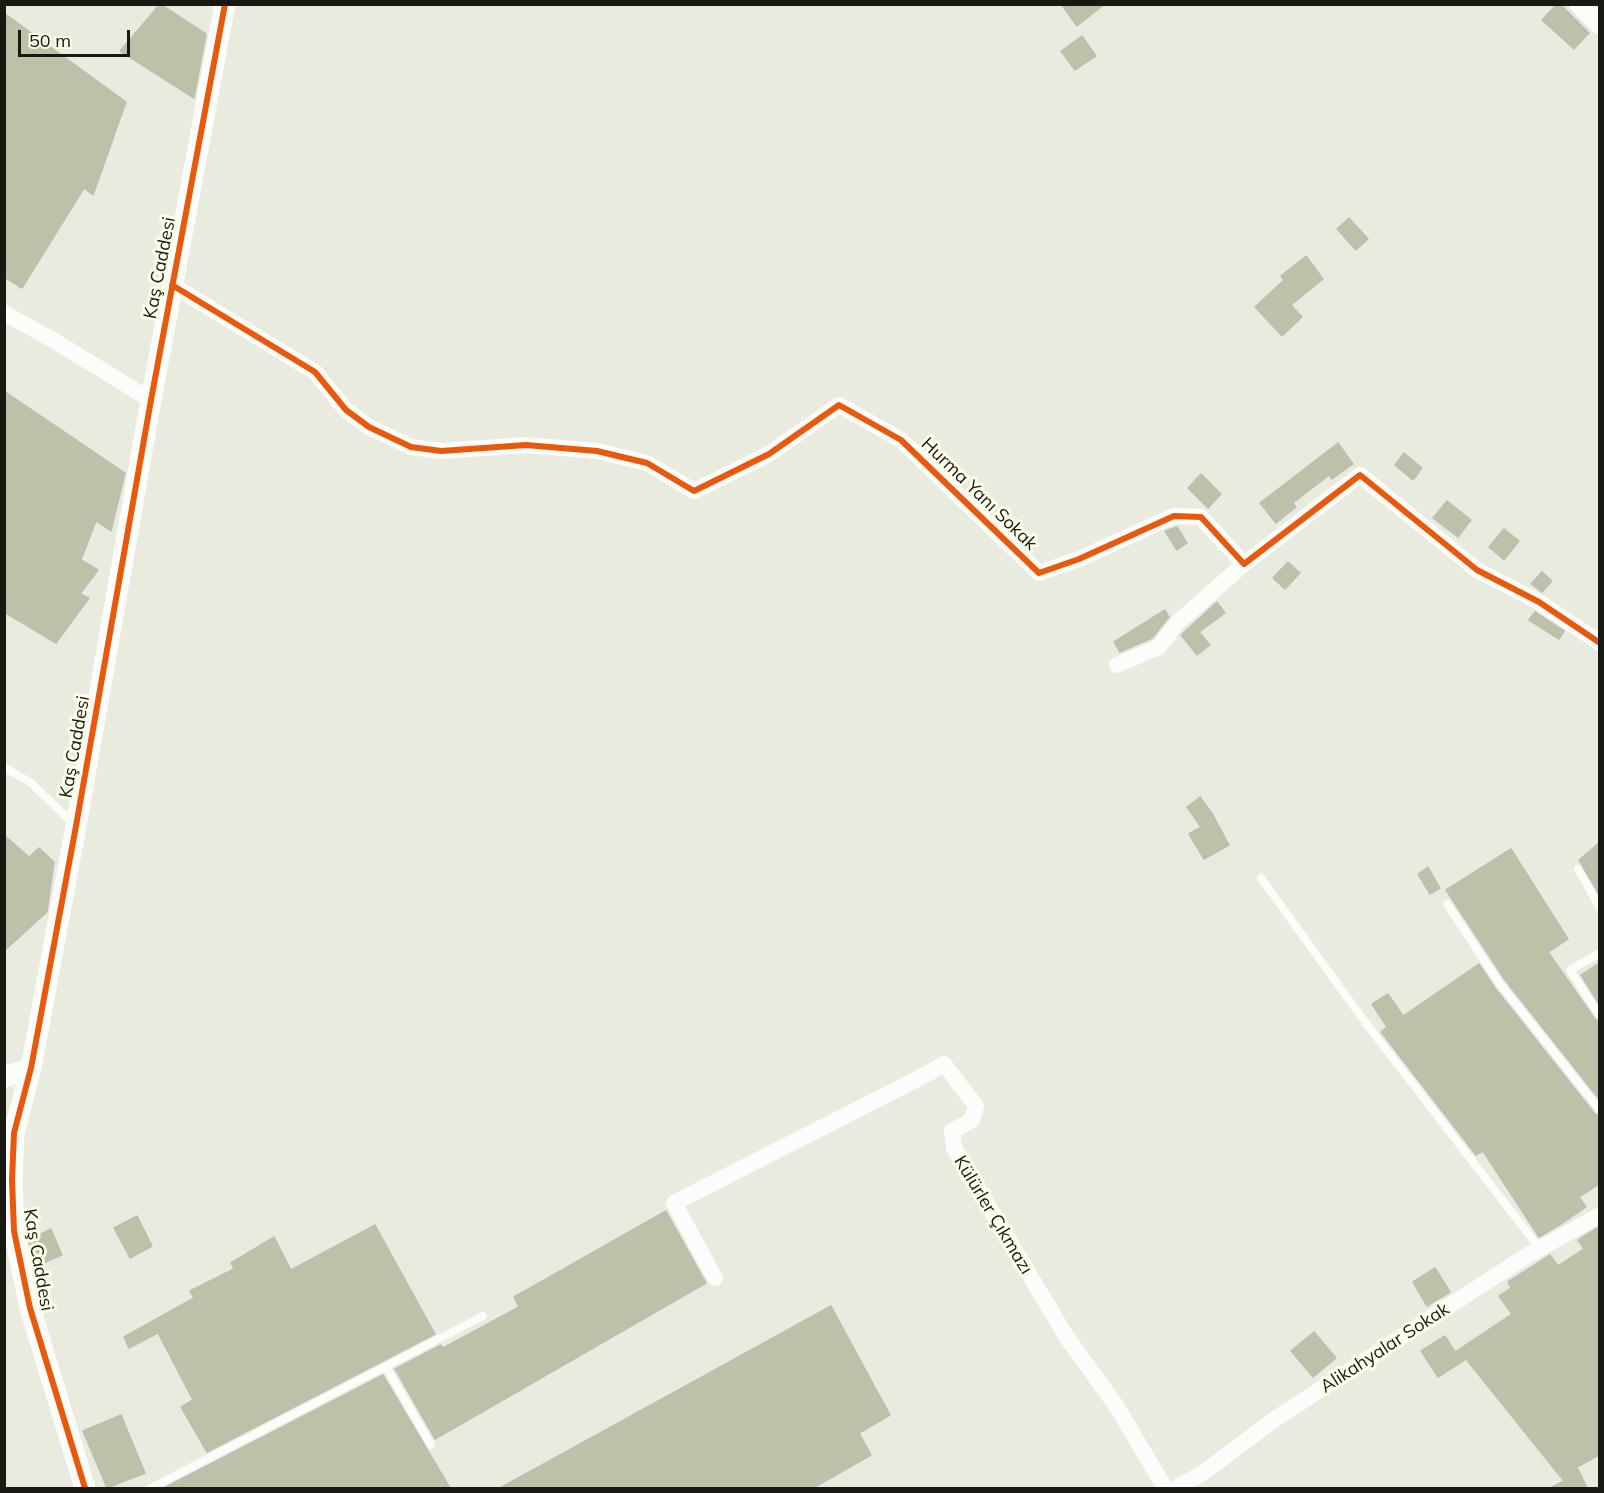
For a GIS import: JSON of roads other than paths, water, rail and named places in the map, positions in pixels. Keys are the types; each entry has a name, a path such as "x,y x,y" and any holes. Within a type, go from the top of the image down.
{"street":[{"name":"Kaş Caddesi","path":"85,1488 9,1231 12,1180 9,1129 31,1068 225,4"},
{"path":"1580,4 1599,24"},
{"name":"Hurma Yanı Sokak","path":"172,285 315,372 346,410 369,427 411,447 441,451 526,446 597,451 647,464 694,492 769,454 839,405 901,440 1039,573 1079,559 1174,516 1201,517 1244,564"},
{"path":"4,314 53,340 151,400"},
{"path":"1117,665 1159,647 1178,622 1244,564 1360,475 1477,570 1539,602 1599,643"},
{"name":"Külürler Çıkmazı","path":"715,1278 674,1203 944,1064 976,1106 972,1120 952,1131 954,1148 1066,1336 1117,1407 1165,1488"},
{"path":"4,1077 31,1068"},
{"name":"Alikahyalar Sokak","path":"1176,1488 1203,1473 1275,1419 1540,1249 1599,1215"}],"lane":[{"path":"4,767 31,783 76,826"},
{"path":"1578,869 1599,908"},
{"path":"1261,878 1365,1022 1540,1249"},
{"path":"1447,904 1500,984 1599,1110"},
{"path":"1599,953 1570,970 1599,1016"},
{"path":"151,1488 483,1316"},
{"path":"386,1367 431,1445"}]}
